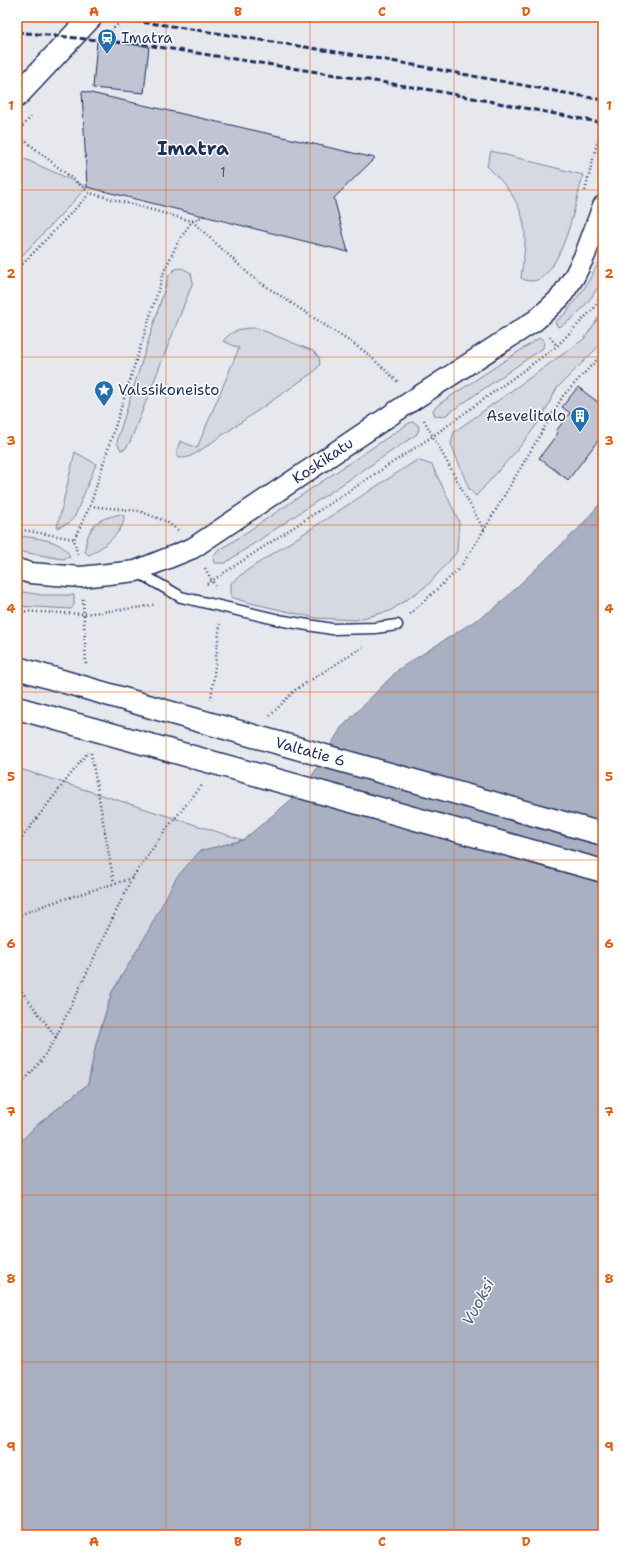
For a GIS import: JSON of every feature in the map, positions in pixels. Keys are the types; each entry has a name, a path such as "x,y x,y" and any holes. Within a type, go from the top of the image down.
{"main road":[{"path":"17,96 91,17"},
{"name":"Valtatie 6","path":"17,668 603,834"},
{"path":"17,708 603,871"}],"street":[{"name":"Koskikatu","path":"17,569 30,573 81,577 136,571 193,548 413,400 536,320 560,298 574,277 585,255 603,206"},
{"name":"Koskikatu","path":"585,255 603,234"}],"lane":[{"path":"136,571 182,597 284,621 332,629 375,628 397,625"}],"path":[{"path":"17,134 90,193 192,221 252,277 368,355 387,371 413,400 484,530"},
{"path":"17,270 90,193"},
{"path":"84,614 81,577 74,539 90,506 165,269 178,242 192,221 204,216"},
{"path":"17,611 84,614 143,607 182,597 213,581 433,436 557,346 594,308 603,293"},
{"path":"397,625 460,568 563,396 603,353"},
{"path":"90,506 139,511 165,521"},
{"path":"17,529 74,539"},
{"path":"211,700 222,606"},
{"path":"267,718 295,690 367,644"},
{"path":"90,748 114,883"},
{"path":"200,786 201,778"},
{"path":"17,1089 41,1061 56,1037 132,878 167,828 200,786 206,781"},
{"path":"17,916 48,904 132,878"},
{"path":"17,985 56,1037"}],"shaded area":[{"path":"17,17 603,17 603,500 581,527 495,608 399,669 341,728 304,789 243,840 200,851 112,992 96,1044 88,1084 17,1145"},
{"path":"491,151 583,175 571,223 564,243 555,261 545,274 534,281 521,278 525,250 525,229 523,218 515,199 487,166"},
{"path":"18,156 87,187 17,261 17,157"},
{"path":"603,255 604,275 600,284 578,313 565,324 558,327 555,322 566,313 585,287"},
{"path":"182,268 191,273 193,282 130,442 125,449 121,450 117,443 118,437 169,275 175,269"},
{"path":"603,311 603,342 557,388 541,419 518,449 476,496 469,489 451,444 454,432 584,339"},
{"path":"257,328 313,351 319,357 320,364 315,371 198,452 185,458 177,457 177,450 180,441 197,448 239,348 223,341 230,334 238,330"},
{"path":"539,338 544,340 543,348 443,417 435,416 433,410 439,404"},
{"path":"414,422 418,425 419,429 417,434 225,563 214,563 213,557 218,551 409,423"},
{"path":"75,452 96,464 75,516 69,523 57,528"},
{"path":"417,460 432,465 459,521 457,552 428,585 390,611 355,620 316,618 246,602 231,597 231,583 246,571"},
{"path":"120,514 124,516 121,528 117,534 106,544 89,555 85,552 87,538 91,529 97,522"},
{"path":"17,535 47,540 55,543 61,546 70,557 62,559 17,551"},
{"path":"17,591 42,595 74,595 74,605 71,609 17,606"},
{"path":"17,768 243,840 200,851 112,992 96,1044 88,1084 36,1126 17,1145"}],"water":[{"name":"Vuoksi","path":"603,500 603,1535 17,1535 17,1145 36,1126 88,1084 96,1044 112,992 145,937 176,878 200,851 243,840 304,789 341,728 399,669 495,608 580,527"}],"building":[{"path":"97,41 149,46 144,93 93,88"},
{"path":"82,91 375,158 334,198 348,252 87,187"},
{"name":"Asevelitalo","path":"578,387 603,406 603,434 568,480 539,458 558,433 556,431 570,413 562,407"}],"railway":[{"path":"99,17 165,25 381,59 603,100"},
{"path":"17,32 146,45 431,90 603,123"}],"place":[{"name":"Imatra","path":"107,55"},
{"name":"Valssikoneisto","path":"104,407"},
{"name":"Asevelitalo","path":"580,433"}],"district":[{"name":"Imatra","path":"193,148"}]}
